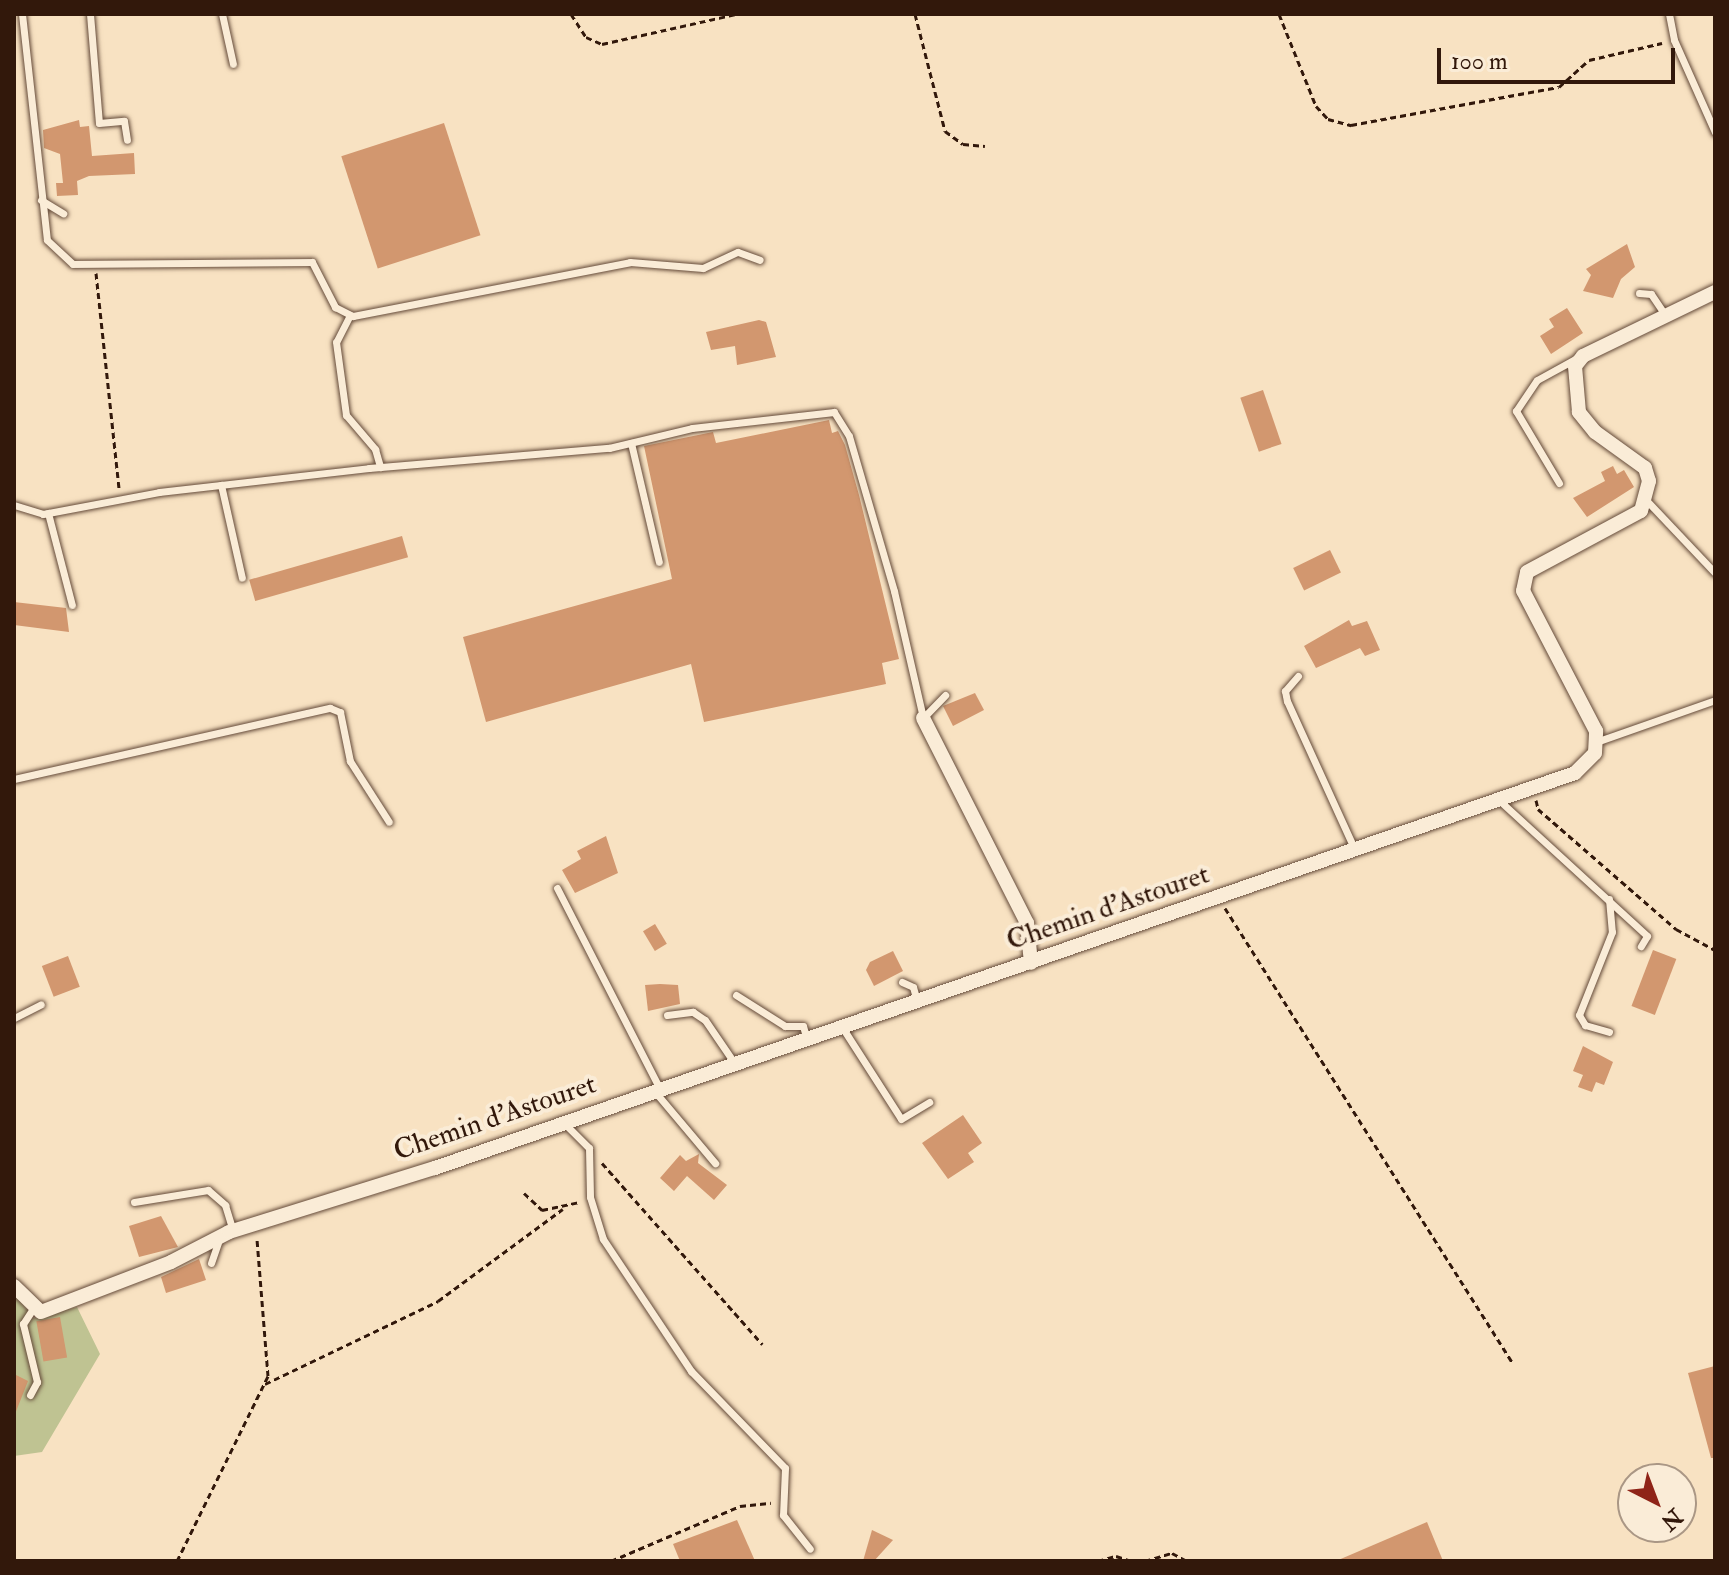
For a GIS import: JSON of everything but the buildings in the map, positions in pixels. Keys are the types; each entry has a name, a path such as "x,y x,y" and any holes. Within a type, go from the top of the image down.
{"street":[{"path":"1596,742 1596,731 1523,591 1527,572 1641,511 1644,499 1645,468 1595,432 1579,412 1575,366 1583,356 1715,292"},
{"path":"923,718 1027,923 1031,963"},
{"name":"Chemin d'Astouret","path":"32,1310 41,1312 110,1287 226,1234 256,1228 1501,802 1575,773 1595,753 1596,742"},
{"path":"14,1286 32,1310"}],"lane":[{"path":"22,14 47,240 73,264 312,262 335,307 350,315 630,262 703,268 738,252 760,260"},
{"path":"90,14 99,123 124,121 127,140"},
{"path":"222,14 233,64"},
{"path":"1669,14 1674,40 1715,132"},
{"path":"41,200 63,213"},
{"path":"1639,293 1651,294 1666,316"},
{"path":"350,315 336,342 346,415 375,449 380,467"},
{"path":"1559,483 1516,411 1537,380 1583,356"},
{"path":"14,505 48,513 221,485 631,443 692,428 834,412 849,436 894,591 923,718"},
{"path":"631,443 659,562"},
{"path":"221,485 242,578"},
{"path":"1644,499 1715,573"},
{"path":"48,513 72,605"},
{"path":"1298,676 1285,691 1287,701 1356,852"},
{"path":"923,718 945,695"},
{"path":"1596,742 1715,700"},
{"path":"14,779 330,708 340,712 350,761 389,822"},
{"path":"1501,802 1647,936 1641,946"},
{"path":"557,888 658,1090 715,1163"},
{"path":"1609,899 1612,932 1579,1015 1585,1025 1609,1032"},
{"path":"902,982 913,987 917,1001"},
{"path":"736,995 785,1026 803,1026 807,1040"},
{"path":"14,1018 41,1004"},
{"path":"667,1015 693,1012 705,1020 735,1064"},
{"path":"842,1027 901,1119 929,1102"},
{"path":"562,1121 589,1148 590,1197 613,1256 691,1371 785,1468 783,1515 810,1549"},
{"path":"134,1202 208,1190 225,1205 226,1234 211,1263"},
{"path":"30,1395 37,1382 23,1324 32,1310"}],"path":[{"path":"571,14 586,37 602,44 736,14"},
{"path":"915,14 945,131 963,144 985,146"},
{"path":"1279,14 1316,106 1328,119 1351,125 1559,87 1589,60 1674,40"},
{"path":"96,266 121,499"},
{"path":"1534,789 1538,809 1676,929 1714,951"},
{"path":"1219,898 1512,1362"},
{"path":"589,1148 762,1344"},
{"path":"524,1193 542,1210 563,1209"},
{"path":"264,1385 438,1301 563,1209 590,1197"},
{"path":"177,1561 264,1385 271,1354 256,1228"},
{"path":"611,1561 740,1506 783,1503"},
{"path":"1145,1561 1172,1553 1187,1561"},
{"path":"1098,1561 1116,1556 1131,1561"}],"green space":[{"path":"14,1294 34,1318 77,1307 100,1354 42,1452 14,1456"}]}
